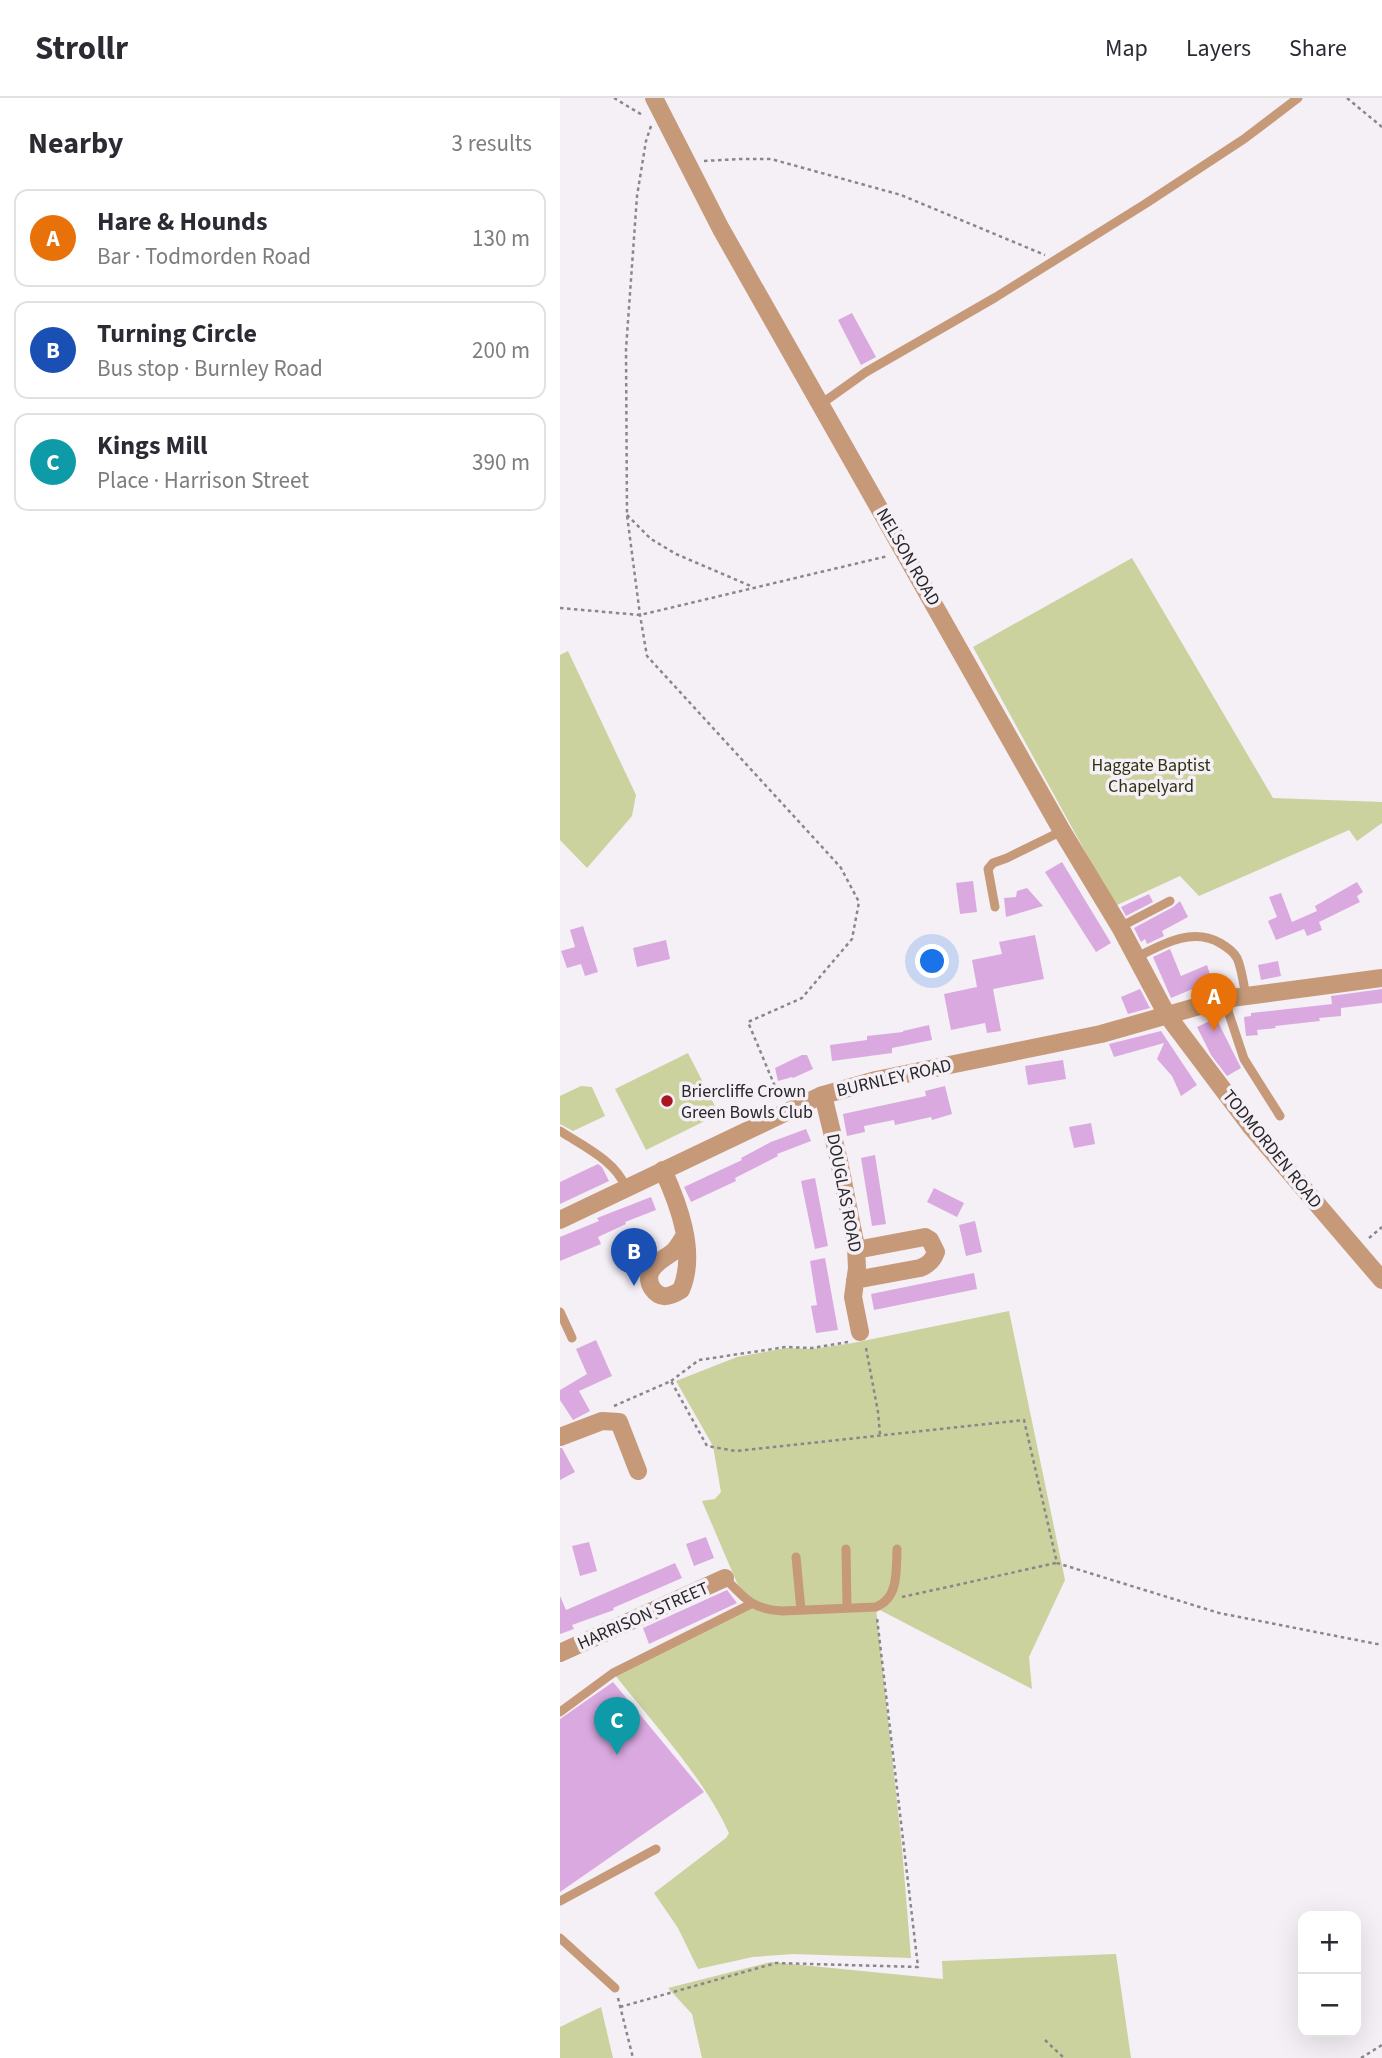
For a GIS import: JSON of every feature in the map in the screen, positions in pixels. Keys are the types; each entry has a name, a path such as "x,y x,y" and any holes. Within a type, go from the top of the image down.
{"street":[{"name":"NELSON ROAD","path":"654,98 721,229 1062,831 1120,927 1167,1015"},
{"name":"BURNLEY ROAD","path":"560,1220 823,1095 876,1080 1101,1034 1224,999 1382,978"},
{"name":"TODMORDEN ROAD","path":"1167,1015 1252,1128 1382,1280"},
{"name":"DOUGLAS ROAD","path":"823,1095 856,1250 853,1297 860,1333"},
{"path":"663,1170 682,1217 684,1237"},
{"path":"855,1280 920,1268 928,1265 936,1252 930,1240 925,1237 856,1250"},
{"path":"560,1437 602,1421 619,1422 638,1471"},
{"name":"HARRISON STREET","path":"560,1653 725,1578"}],"lane":[{"path":"821,404 866,372 1056,260 1244,139 1298,98"},
{"path":"995,907 988,869 993,863 1062,831"},
{"path":"1120,927 1170,901"},
{"path":"1137,957 1181,937 1216,941 1231,950 1237,958 1246,995"},
{"path":"1224,999 1244,1059 1280,1116"},
{"path":"560,1131 608,1164 621,1176 626,1188"},
{"path":"560,1312 572,1338"},
{"path":"846,1549 847,1608"},
{"path":"725,1578 751,1604 767,1610 876,1608 886,1604 893,1592 897,1549"},
{"path":"796,1557 801,1610"},
{"path":"560,1712 613,1673 751,1604"},
{"path":"560,1901 656,1849"},
{"path":"560,1938 615,1988"}],"path":[{"path":"614,98 652,121 637,196 627,335 627,515 647,656 841,868 859,902 852,939 802,998 748,1022 786,1111"},
{"path":"1348,98 1382,127"},
{"path":"687,163 771,159 901,195 1056,260"},
{"path":"627,515 651,540 676,554 755,588"},
{"path":"560,608 640,615 905,552"},
{"path":"610,1408 671,1381 699,1360 852,1342 860,1333 865,1344 880,1434"},
{"path":"671,1381 707,1446 736,1451 1024,1420 1057,1563"},
{"path":"888,1600 1057,1563 1219,1613 1382,1645"},
{"path":"620,2007 776,1963 918,1967 876,1608"},
{"path":"615,1988 634,2058"},
{"path":"1045,2040 1064,2058"},
{"path":"1361,2058 1382,2045"}],"green space":[{"name":"Haggate Baptist Chapelyard","path":"1132,558 1273,798 1382,802 1382,823 1357,841 1349,830 1199,896 1180,876 1115,906 973,647"},
{"path":"568,651 636,795 632,816 587,868 560,840 560,655"},
{"name":"Briercliffe Crown Green Bowls Club","path":"688,1053 719,1114 646,1150 615,1089"},
{"path":"581,1086 592,1087 605,1116 573,1131 560,1124 560,1096"},
{"path":"1009,1311 1065,1580 1029,1657 1032,1689 876,1608 911,1958 793,1954 753,1957 698,1969 678,1928 654,1893 729,1833 692,1771 615,1675 746,1604 702,1501 715,1499 721,1492 713,1446 676,1381 737,1357 786,1348 812,1349 853,1343"},
{"path":"1116,1954 1131,2058 702,2058 692,2014 668,1988 771,1962 943,1979 942,1961"},
{"path":"601,2007 613,2058 560,2058 560,2027"}],"building":[{"path":"852,313 876,357 861,365 838,320"},
{"path":"1062,862 1111,943 1096,952 1045,872"},
{"path":"973,881 977,912 960,914 956,883"},
{"path":"1357,882 1363,892 1357,896 1360,902 1319,922 1322,930 1307,936 1304,929 1276,940 1268,921 1277,917 1269,897 1281,893 1292,922 1317,911 1315,906"},
{"path":"1027,888 1043,906 1006,917 1004,898 1016,897 1017,891"},
{"path":"1149,894 1153,902 1126,916 1121,907"},
{"path":"1180,901 1188,917 1162,931 1164,936 1147,944 1145,939 1141,942 1134,928"},
{"path":"583,926 598,972 585,976 581,964 567,968 561,951 575,947 570,930"},
{"path":"1035,935 1044,979 993,989 1001,1031 987,1033 985,1023 951,1030 944,994 977,987 972,960 1002,954 999,942"},
{"path":"666,940 670,959 637,967 633,948"},
{"path":"1170,949 1181,976 1207,965 1212,981 1171,998 1153,957"},
{"path":"1278,961 1281,976 1261,980 1258,965"},
{"path":"1140,989 1150,1008 1128,1014 1121,997"},
{"path":"1382,989 1382,1003 1341,1008 1341,1016 1275,1026 1276,1028 1257,1030 1258,1035 1246,1036 1244,1017 1251,1016 1251,1013 1332,1004 1331,996"},
{"path":"1216,1018 1241,1068 1227,1076 1211,1055 1197,1027"},
{"path":"929,1025 932,1040 892,1048 892,1053 832,1061 830,1045 867,1040 867,1036 903,1032"},
{"path":"1161,1031 1197,1085 1181,1096 1172,1076 1157,1059 1164,1043 1114,1057 1109,1044"},
{"path":"807,1055 813,1069 778,1081 775,1068"},
{"path":"1063,1060 1066,1079 1028,1085 1025,1066"},
{"path":"945,1086 952,1114 932,1120 931,1117 895,1125 894,1120 864,1126 865,1132 847,1136 843,1114 926,1096 925,1091"},
{"path":"1091,1123 1095,1144 1074,1148 1069,1127"},
{"path":"806,1129 811,1141 777,1154 778,1156 735,1178 736,1181 691,1202 684,1187 742,1160 741,1158 771,1142"},
{"path":"875,1155 886,1224 872,1226 861,1158"},
{"path":"598,1164 609,1181 560,1204 560,1182"},
{"path":"815,1178 828,1246 815,1249 801,1181"},
{"path":"934,1188 964,1203 957,1217 927,1202"},
{"path":"651,1197 656,1210 625,1222 626,1224 598,1237 601,1244 560,1261 560,1237 599,1221 597,1218"},
{"path":"975,1221 982,1252 966,1256 959,1225"},
{"path":"825,1258 838,1330 816,1333 811,1306 817,1305 810,1261"},
{"path":"974,1273 977,1289 874,1310 871,1294"},
{"path":"596,1340 612,1376 579,1391 590,1411 573,1420 560,1400 560,1390 587,1374 576,1349"},
{"path":"560,1448 575,1472 560,1480"},
{"path":"706,1537 714,1558 694,1566 686,1544"},
{"path":"589,1542 597,1571 580,1576 572,1546"},
{"path":"675,1563 682,1578 613,1608 614,1610 572,1625 574,1629 560,1634 560,1596 566,1610"},
{"path":"727,1590 737,1603 649,1644 643,1628"},
{"path":"613,1682 704,1792 560,1892 560,1719"}],"place":[{"name":"Hare & Hounds","path":"1214,1031"},
{"name":"Briercliffe Crown Green Bowls Club","path":"667,1101"},
{"name":"Turning Circle","path":"634,1286"},
{"name":"Kings Mill","path":"617,1755"}]}
